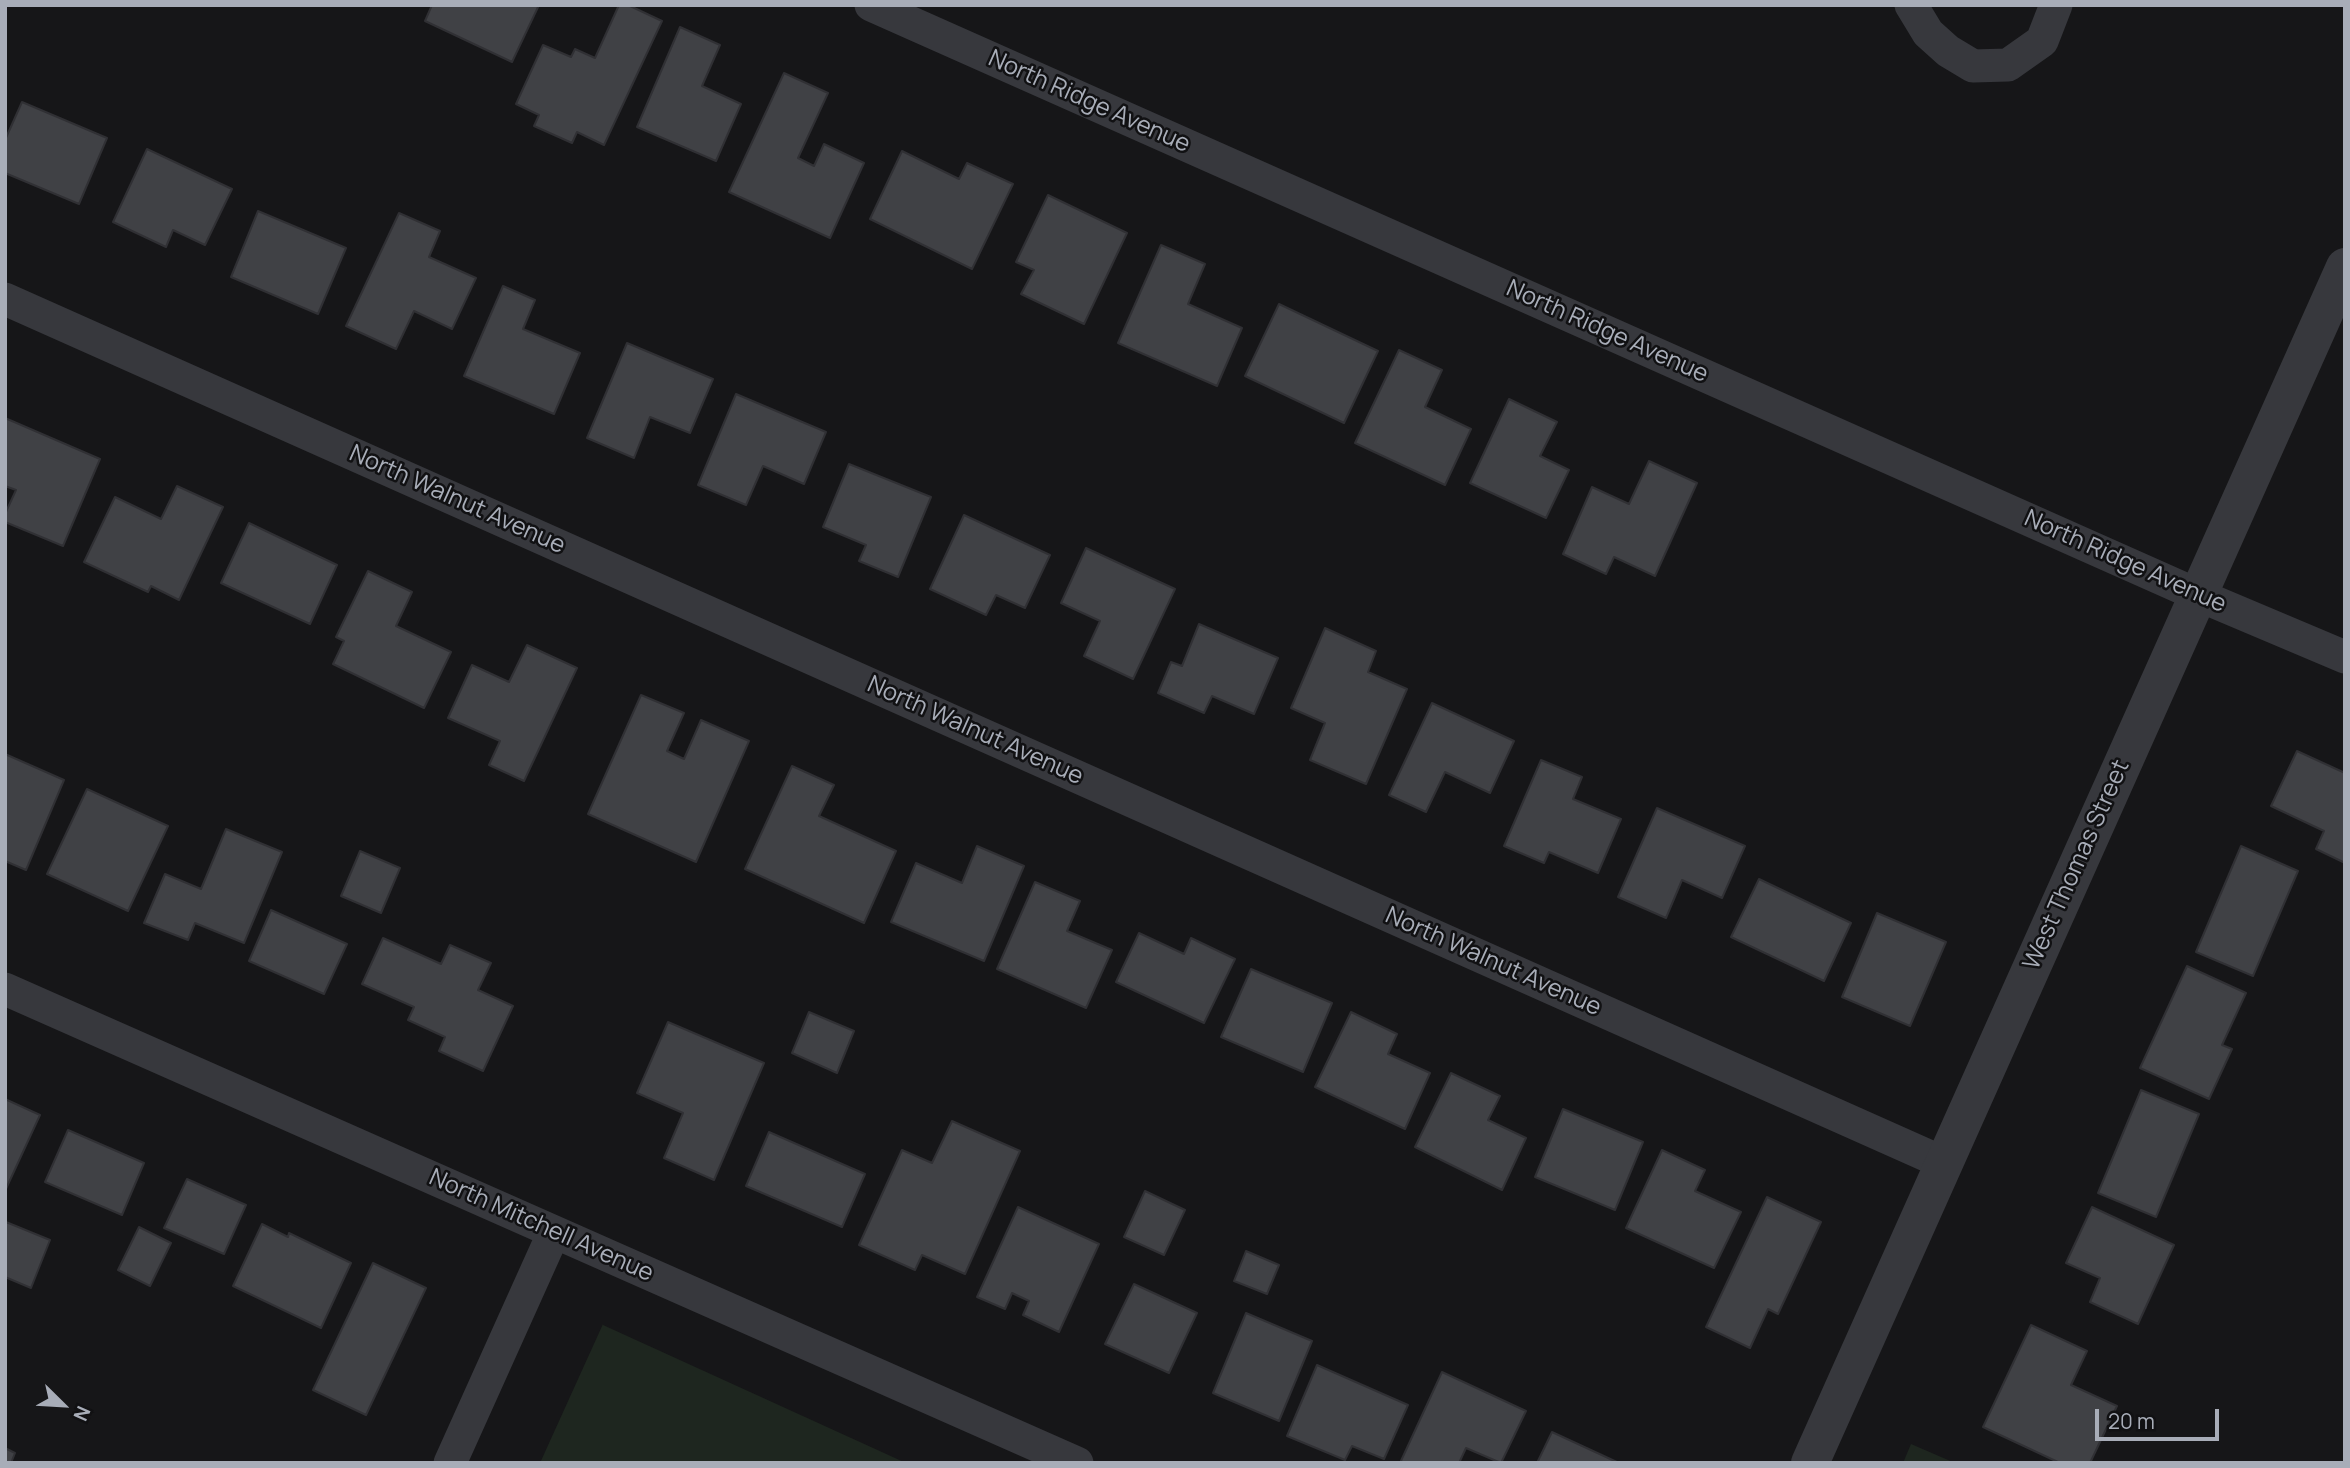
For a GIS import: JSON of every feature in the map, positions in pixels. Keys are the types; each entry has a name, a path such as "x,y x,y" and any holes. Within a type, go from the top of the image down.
{"street":[{"name":"North Ridge Avenue","path":"871,5 2198,595 2345,657"},
{"path":"1911,5 1928,33 1948,51 1973,66 2008,65 2042,41 2056,5"},
{"name":"West Thomas Street","path":"1810,1463 2345,267"},
{"name":"North Walnut Avenue","path":"5,299 1944,1163"},
{"name":"North Mitchell Avenue","path":"5,989 1077,1463"},
{"path":"450,1463 554,1232"}],"shaded area":[{"path":"603,1325 906,1463 540,1463"},
{"path":"1911,1444 1955,1463 1903,1463"}],"building":[{"path":"432,5 539,5 512,62 425,21"},
{"path":"619,5 628,5 662,21 604,145 577,132 572,143 534,126 539,115 516,104 543,45 571,57 575,49 595,58"},
{"path":"680,27 720,45 702,86 741,104 716,161 637,127"},
{"path":"784,73 828,93 798,158 814,166 824,144 864,163 830,238 729,192"},
{"path":"22,102 107,138 79,204 5,173 5,140"},
{"path":"147,149 232,189 205,245 173,230 166,247 113,222"},
{"path":"902,151 959,179 967,163 1013,184 972,269 870,219"},
{"path":"1048,195 1127,233 1084,324 1021,294 1034,270 1016,262"},
{"path":"258,211 346,248 318,314 231,277"},
{"path":"399,213 440,231 429,257 476,278 452,329 414,311 396,349 346,326"},
{"path":"1161,245 1205,264 1188,304 1242,328 1217,386 1118,343"},
{"path":"503,286 535,300 523,329 580,353 554,414 464,376"},
{"path":"1279,304 1378,351 1344,423 1245,376"},
{"path":"627,343 713,379 690,433 650,417 634,458 587,438"},
{"path":"1399,350 1442,370 1425,407 1471,429 1445,485 1355,443"},
{"path":"736,394 826,432 804,484 763,466 746,505 698,485"},
{"path":"1509,399 1557,422 1540,456 1569,470 1546,518 1470,483"},
{"path":"5,418 100,459 63,546 5,522 5,514 16,490 5,486"},
{"path":"1649,461 1697,483 1655,576 1614,557 1606,574 1563,554 1592,487 1629,504"},
{"path":"849,464 931,497 898,577 859,561 866,545 823,527"},
{"path":"177,486 223,507 179,600 151,586 148,592 84,562 115,497 161,519"},
{"path":"964,515 1050,555 1025,608 996,595 986,615 930,589"},
{"path":"249,523 337,565 310,624 221,583"},
{"path":"1086,548 1175,589 1133,679 1084,656 1100,621 1061,603"},
{"path":"368,571 412,592 396,626 451,652 424,708 333,664 344,641 336,637"},
{"path":"1199,624 1278,658 1254,714 1212,696 1204,713 1158,693 1171,662 1182,666"},
{"path":"1325,628 1376,651 1368,672 1407,689 1366,784 1310,760 1325,723 1291,708"},
{"path":"527,645 577,668 524,781 489,765 500,741 448,718 472,665 509,682"},
{"path":"641,695 684,713 667,751 684,759 701,720 749,741 696,862 588,814"},
{"path":"1432,703 1514,741 1490,793 1445,772 1426,812 1389,795"},
{"path":"2297,751 2345,773 2345,863 2316,849 2324,831 2271,806"},
{"path":"5,754 64,780 26,870 5,861"},
{"path":"1541,760 1582,777 1573,799 1621,819 1598,873 1549,852 1544,863 1504,846"},
{"path":"792,766 834,785 819,816 896,851 864,923 745,869"},
{"path":"87,789 168,826 128,911 47,874"},
{"path":"1657,808 1745,846 1722,898 1682,880 1666,918 1618,897"},
{"path":"226,829 282,852 244,943 195,923 188,940 144,923 165,874 201,889"},
{"path":"977,846 1024,866 984,961 891,922 916,863 962,883"},
{"path":"2241,846 2298,871 2253,976 2196,952"},
{"path":"360,851 400,868 381,913 341,896"},
{"path":"1759,879 1851,923 1824,981 1731,937"},
{"path":"1035,882 1080,901 1067,931 1112,950 1086,1008 997,969"},
{"path":"271,910 347,944 324,994 249,961"},
{"path":"1877,913 1946,942 1910,1026 1842,997"},
{"path":"1139,933 1184,954 1191,938 1235,959 1204,1023 1116,982"},
{"path":"383,938 441,964 450,945 491,963 478,990 513,1006 483,1071 439,1051 445,1037 408,1020 414,1007 362,984"},
{"path":"2187,966 2246,993 2222,1045 2232,1049 2209,1099 2140,1068"},
{"path":"1251,969 1332,1003 1303,1072 1221,1037"},
{"path":"809,1012 854,1031 837,1073 792,1053"},
{"path":"1351,1012 1397,1034 1388,1054 1430,1073 1405,1129 1315,1087"},
{"path":"668,1022 764,1063 714,1180 664,1158 683,1113 637,1093"},
{"path":"1451,1073 1500,1096 1488,1120 1526,1138 1502,1190 1415,1147"},
{"path":"2141,1090 2199,1114 2156,1217 2098,1193"},
{"path":"5,1099 40,1115 5,1191"},
{"path":"1563,1109 1643,1142 1615,1210 1535,1177"},
{"path":"952,1121 1020,1151 965,1274 922,1255 915,1270 859,1245 902,1150 932,1163"},
{"path":"68,1130 144,1163 122,1215 45,1182"},
{"path":"769,1132 865,1174 842,1227 746,1186"},
{"path":"1662,1150 1705,1170 1695,1191 1741,1212 1714,1268 1626,1228"},
{"path":"187,1179 246,1205 224,1254 164,1228"},
{"path":"1145,1191 1185,1210 1164,1255 1124,1237"},
{"path":"1767,1197 1821,1222 1778,1314 1768,1309 1750,1348 1706,1327"},
{"path":"1018,1207 1099,1244 1059,1332 1023,1315 1029,1301 1012,1293 1005,1309 977,1297"},
{"path":"2092,1207 2174,1245 2138,1324 2090,1302 2100,1278 2066,1263"},
{"path":"6,1222 50,1240 31,1288 5,1277"},
{"path":"262,1224 288,1237 289,1233 351,1263 321,1328 233,1286"},
{"path":"139,1227 171,1243 150,1286 118,1270"},
{"path":"1246,1251 1279,1265 1267,1294 1234,1281"},
{"path":"373,1263 426,1288 366,1415 313,1390"},
{"path":"1134,1284 1197,1313 1169,1373 1105,1344"},
{"path":"1246,1313 1312,1341 1279,1421 1213,1393"},
{"path":"2031,1325 2087,1351 2071,1385 2117,1406 2090,1463 2060,1463 1983,1427"},
{"path":"1317,1365 1408,1405 1384,1459 1352,1446 1345,1460 1287,1436"},
{"path":"1442,1372 1526,1411 1501,1463 1466,1448 1459,1463 1400,1463"},
{"path":"1552,1432 1619,1463 1537,1463"},
{"path":"5,1448 15,1453 11,1463 5,1463"}]}
